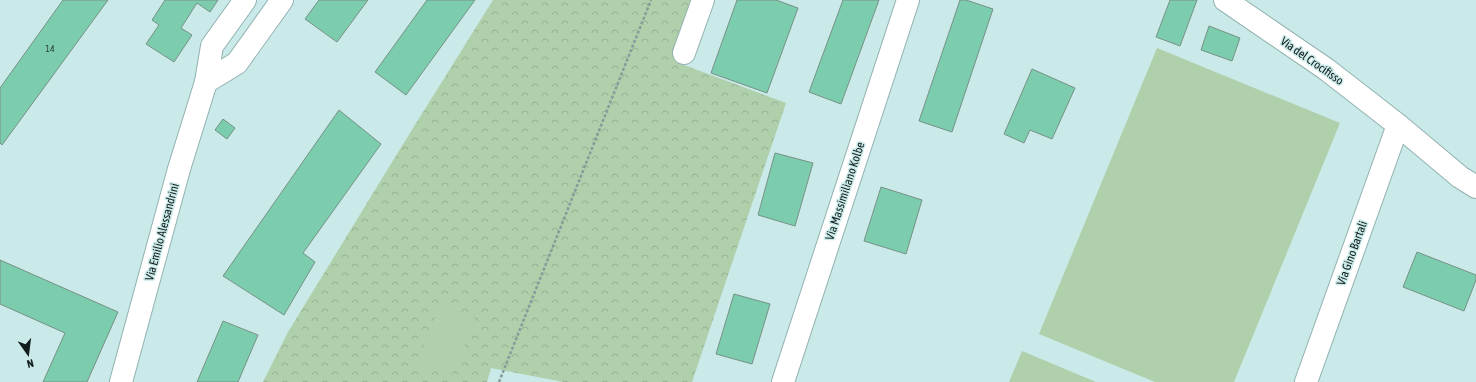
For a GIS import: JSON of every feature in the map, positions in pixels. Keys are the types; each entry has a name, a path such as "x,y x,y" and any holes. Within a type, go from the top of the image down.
{"street":[{"name":"Via Emilio Alessandrini","path":"121,382 179,168 206,82 212,46 245,0"},
{"path":"206,82 237,63 282,0"},
{"path":"684,53 703,0"},
{"name":"Via Massimiliano Kolbe","path":"783,382 908,0"},
{"name":"Via del Crocifisso","path":"1225,0 1326,69 1398,124 1460,176 1476,187"},
{"name":"Via Gino Bartali","path":"1306,382 1398,124"}],"path":[{"path":"499,382 651,0"}],"green space":[{"path":"493,0 697,0 676,62 786,103 692,382 563,382 491,368 487,382 263,382 288,332"},
{"path":"1157,48 1340,123 1234,382 1155,382 1039,334"},
{"path":"441,304 476,319 451,377 417,363"},
{"path":"1022,351 1096,382 1009,382"}],"building":[{"path":"63,0 108,0 2,145 0,143 0,88"},
{"path":"165,0 218,0 210,12 197,3 181,28 192,35 174,62 146,44 159,25 152,20"},
{"path":"319,0 368,0 337,42 305,19"},
{"path":"427,0 475,0 406,95 375,72"},
{"path":"737,0 776,0 798,8 767,93 711,73"},
{"path":"843,0 879,0 841,104 809,92"},
{"path":"960,0 966,0 993,9 952,132 919,121"},
{"path":"1170,0 1197,0 1180,46 1156,37"},
{"path":"1209,26 1240,38 1232,61 1201,50"},
{"path":"1032,69 1075,88 1052,139 1030,130 1024,143 1004,134"},
{"path":"339,110 381,144 303,253 315,262 284,315 223,276"},
{"path":"223,119 235,128 227,139 215,130"},
{"path":"775,153 813,163 795,226 758,215"},
{"path":"881,187 922,200 906,254 864,241"},
{"path":"1417,252 1476,275 1476,280 1464,311 1403,287"},
{"path":"0,260 118,312 87,382 43,382 65,333 0,304"},
{"path":"734,294 770,304 752,364 716,354"},
{"path":"223,321 258,335 238,382 197,382"}]}
